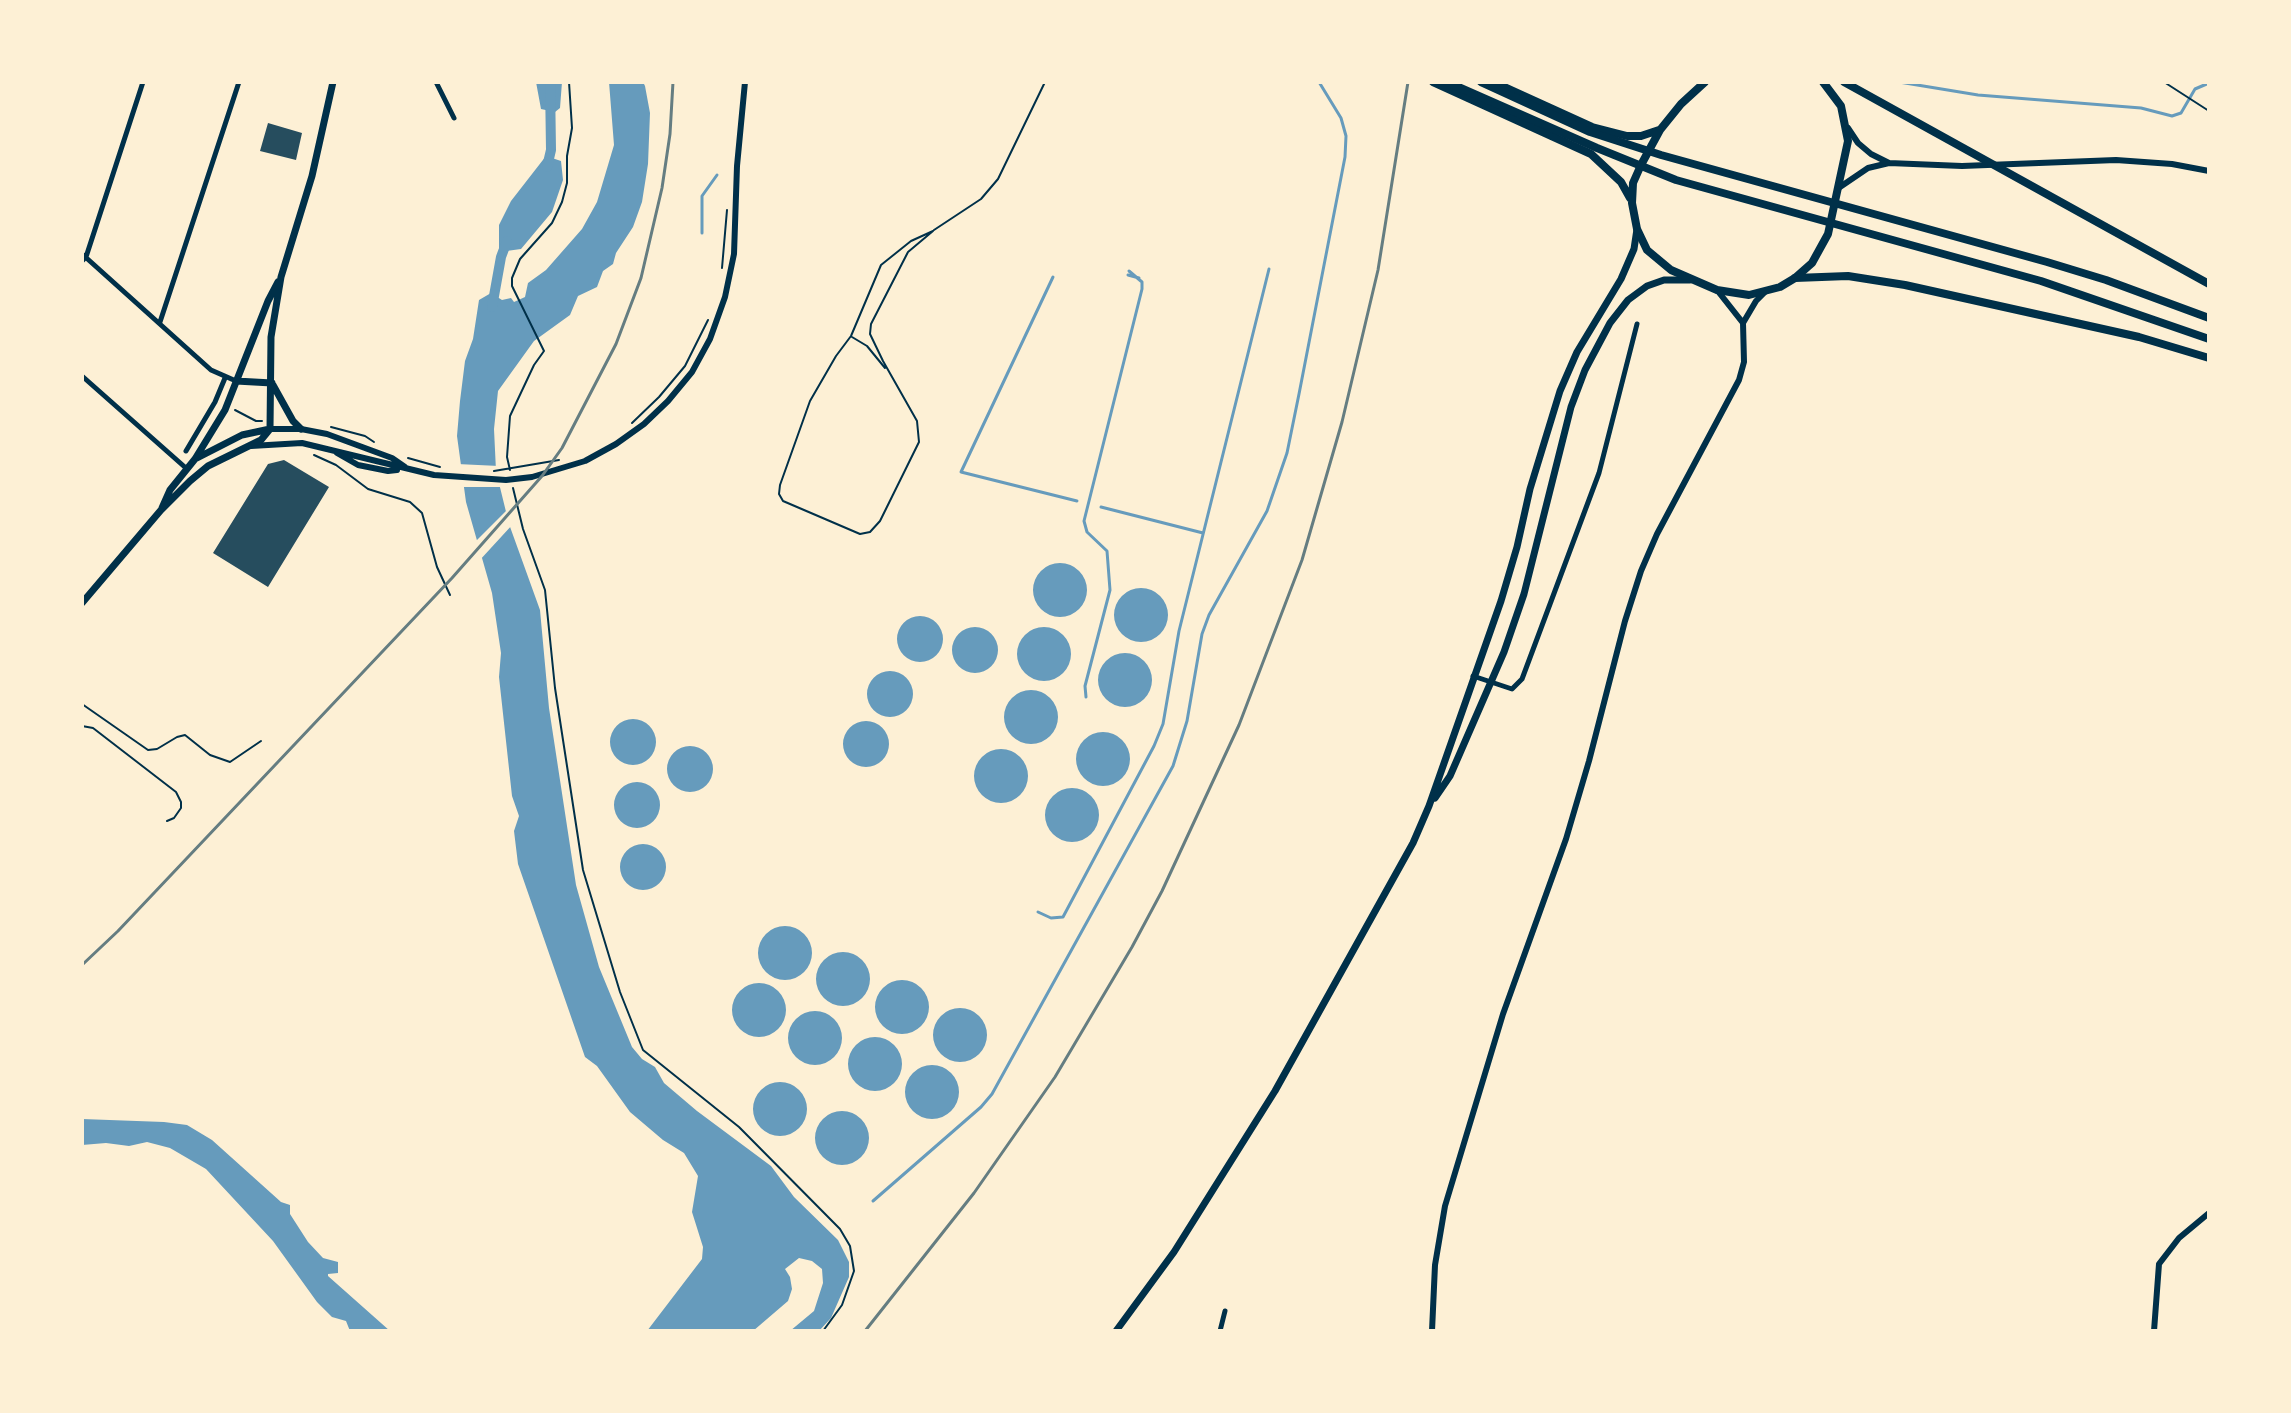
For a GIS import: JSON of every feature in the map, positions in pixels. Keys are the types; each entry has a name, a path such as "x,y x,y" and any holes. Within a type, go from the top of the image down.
{"highway":[{"path":"1433,82 1591,154 1621,182 1632,203"},
{"path":"1447,82 1676,180 2041,281 2209,339"},
{"path":"1481,82 1590,132 1820,201 2047,262 2209,318"},
{"path":"1493,82 1592,127 1627,136 1641,136 1660,130"},
{"path":"1705,82 1660,130 1633,183 1632,203 1637,229 1647,250 1658,262 1690,280 1717,290 1749,295 1795,278 1812,263 1828,234 1848,141 1841,106 1823,82"},
{"path":"1844,82 2209,284"},
{"path":"1795,278 1848,276 1905,285 2139,337 2209,358"}],"main road":[{"path":"187,469 194,472 250,446 261,440 270,429 271,337 281,277 312,176 333,82"},
{"path":"1116,1331 1174,1252 1275,1091 1379,906 1429,806 1505,588 1530,489 1560,391 1577,352 1621,279 1634,249 1637,229"},
{"path":"161,510 170,490 195,459 225,410 268,301 281,277"},
{"path":"1429,806 1450,776 1492,683 1524,594 1571,407 1585,370 1610,323 1628,300 1647,286 1664,280 1690,280"},
{"path":"236,381 272,383"},
{"path":"272,383 293,421 301,429"},
{"path":"195,459 242,435 270,429"},
{"path":"82,603 161,510 208,466"},
{"path":"1530,489 1548,493"}],"street":[{"path":"143,82 83,257 211,370 236,381"},
{"path":"160,322 239,82"},
{"path":"436,82 454,118"},
{"path":"250,446 286,442 334,450 434,475 506,480 532,477 585,461 644,424 692,372 710,339 725,297 734,254 737,166 745,82"},
{"path":"1847,126 1858,143 1889,163"},
{"path":"1840,187 1868,168 1889,163 1962,166 2116,160 2172,164 2209,171"},
{"path":"1717,290 1743,323"},
{"path":"1432,1331 1432,1296 1439,1233 1503,1014 1566,839 1625,621 1641,571 1674,501 1739,380 1744,362 1743,323 1764,292"},
{"path":"1473,676 1512,689 1522,679 1599,473 1637,324"},
{"path":"82,376 187,469"},
{"path":"186,451 215,402 225,378"},
{"path":"270,429 301,429 358,444 392,458 408,469"},
{"path":"2154,1331 2159,1264 2179,1238 2209,1213"},
{"path":"1220,1331 1225,1311"}],"lane":[{"path":"933,231 911,241 881,265 851,336 810,401 780,485 783,501 860,534 870,532 880,521 919,442 917,421 870,334 871,324 908,252 981,199 998,179 1045,82"},
{"path":"851,336 867,346 893,380"},
{"path":"82,704 148,750 157,749 185,735 210,755 230,762 261,741"},
{"path":"82,726 93,728 176,792 181,808 174,818 167,821"}],"path":[{"path":"569,82 572,128 567,156 567,183 562,202 552,223 520,259 512,286 544,351 510,416 507,457 523,529 545,590 569,787 583,870 620,992 643,1050 751,1138 840,1229 850,1246 854,1271 842,1305 823,1331"},
{"path":"2164,82 2209,111"},
{"path":"722,269 728,199"},
{"path":"625,429 659,397 685,366 713,308"},
{"path":"314,455 336,465 368,489 410,502 422,513 437,567 450,595"},
{"path":"407,458 448,468"},
{"path":"494,471 570,458"}],"water":[{"path":"536,82 562,82 560,108 555,112 541,109"},
{"path":"609,82 643,82 645,86 650,113 648,164 642,202 633,227 616,253 613,264 603,271 597,287 578,296 570,315 534,341 498,391 494,429 496,471 509,524 540,610 549,708 576,885 599,967 632,1047 642,1059 655,1067 664,1083 697,1111 771,1166 794,1197 838,1240 849,1262 849,1277 831,1318 819,1331 790,1331 814,1311 823,1283 822,1269 812,1261 799,1258 785,1269 792,1289 788,1301 753,1331 647,1331 702,1259 703,1247 692,1212 698,1176 684,1153 630,1112 597,1066 585,1057 518,864 514,831 519,816 512,796 499,677 501,653 492,593 466,502 457,436 460,401 465,361 473,339 479,300 491,293 502,300 511,298 514,302 525,297 528,283 546,270 582,229 597,202 614,145"},
{"path":"546,156 561,161 563,180 552,212 521,249 499,252 499,225 511,201"},
{"path":"1060,563 1079,571 1087,590 1079,609 1060,617 1041,609 1033,590 1041,571"},
{"path":"1141,588 1160,596 1168,615 1160,634 1141,642 1122,634 1114,615 1122,596"},
{"path":"920,616 936,623 943,639 936,655 920,662 904,655 897,639 904,623"},
{"path":"975,627 991,634 998,650 991,666 975,673 959,666 952,650 959,634"},
{"path":"1044,627 1063,635 1071,654 1063,673 1044,681 1025,673 1017,654 1025,635"},
{"path":"1125,653 1144,661 1152,680 1144,699 1125,707 1106,699 1098,680 1106,661"},
{"path":"890,671 906,678 913,694 906,710 890,717 874,710 867,694 874,678"},
{"path":"1031,690 1050,698 1058,717 1050,736 1031,744 1012,736 1004,717 1012,698"},
{"path":"633,719 649,726 656,742 649,758 633,765 617,758 610,742 617,726"},
{"path":"866,721 882,728 889,744 882,760 866,767 850,760 843,744 850,728"},
{"path":"1103,732 1122,740 1130,759 1122,778 1103,786 1084,778 1076,759 1084,740"},
{"path":"690,746 706,753 713,769 706,785 690,792 674,785 667,769 674,753"},
{"path":"1001,749 1020,757 1028,776 1020,795 1001,803 982,795 974,776 982,757"},
{"path":"637,782 653,789 660,805 653,821 637,828 621,821 614,805 621,789"},
{"path":"1072,788 1091,796 1099,815 1091,834 1072,842 1053,834 1045,815 1053,796"},
{"path":"643,844 659,851 666,867 659,883 643,890 627,883 620,867 627,851"},
{"path":"785,926 804,934 812,953 804,972 785,980 766,972 758,953 766,934"},
{"path":"843,952 862,960 870,979 862,998 843,1006 824,998 816,979 824,960"},
{"path":"902,980 921,988 929,1007 921,1026 902,1034 883,1026 875,1007 883,988"},
{"path":"759,983 778,991 786,1010 778,1029 759,1037 740,1029 732,1010 740,991"},
{"path":"960,1008 979,1016 987,1035 979,1054 960,1062 941,1054 933,1035 941,1016"},
{"path":"815,1011 834,1019 842,1038 834,1057 815,1065 796,1057 788,1038 796,1019"},
{"path":"875,1037 894,1045 902,1064 894,1083 875,1091 856,1083 848,1064 856,1045"},
{"path":"932,1065 951,1073 959,1092 951,1111 932,1119 913,1111 905,1092 913,1073"},
{"path":"780,1082 799,1090 807,1109 799,1128 780,1136 761,1128 753,1109 761,1090"},
{"path":"842,1111 861,1119 869,1138 861,1157 842,1165 823,1157 815,1138 823,1119"},
{"path":"82,1119 187,1125 212,1140 281,1202 290,1205 290,1214 308,1242 323,1258 338,1262 338,1273 328,1276 390,1331 350,1331 346,1321 332,1317 317,1302 273,1241 206,1169 170,1148 147,1142 129,1146 106,1143 82,1145"}],"pier":[{"path":"457,464 499,466 504,487 460,487"},
{"path":"509,508 513,524 479,561 474,543"}],"building":[{"path":"268,123 302,133 296,160 260,151"},
{"path":"284,460 329,487 268,587 213,553 268,464"}],"waterway":[{"path":"547,167 551,150 550,82"},
{"path":"873,1201 992,1094 1173,766 1187,721 1202,634 1209,615 1267,511 1287,453 1345,157 1346,136 1341,118 1319,82"},
{"path":"1899,82 1978,95 2141,108 2172,116 2181,113 2195,89 2209,83"},
{"path":"702,233 702,196 717,175"},
{"path":"492,307 507,241"},
{"path":"1038,912 1051,918 1063,917 1163,724 1179,631 1269,269"},
{"path":"1086,697 1085,686 1110,590 1107,551 1087,532 1084,521 1142,289 1142,282 1129,271"},
{"path":"1128,275 1139,278"},
{"path":"1053,277 961,472 1077,501"},
{"path":"1101,507 1203,533"}],"railway":[{"path":"82,965 118,931 452,578 542,476 562,448 616,344 641,278 662,188 673,82"},
{"path":"865,1331 974,1193 1055,1077 1162,891 1239,725 1302,560 1342,422 1378,270 1408,82"}]}
